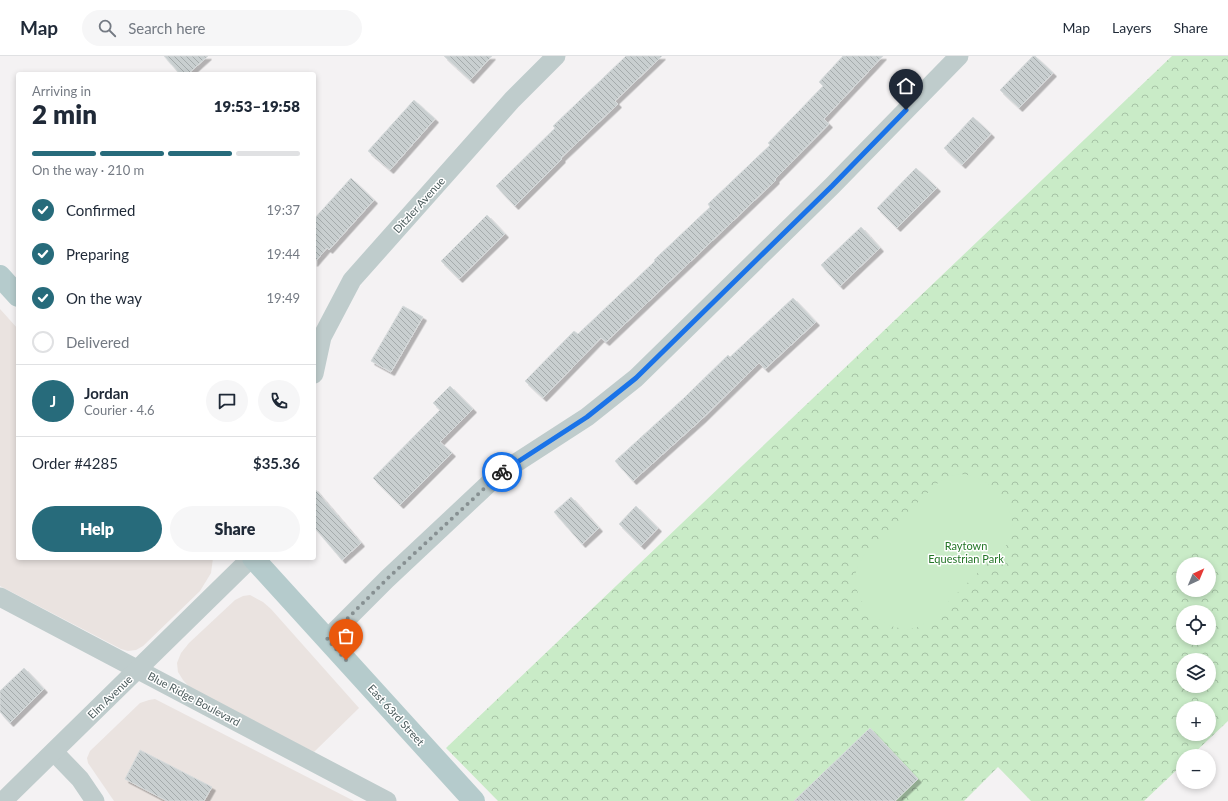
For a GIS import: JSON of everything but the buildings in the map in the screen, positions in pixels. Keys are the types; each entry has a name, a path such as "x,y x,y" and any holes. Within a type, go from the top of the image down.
{"main road":[{"path":"0,276 16,294"},
{"name":"East 63rd Street","path":"254,560 474,801"}],"street":[{"name":"Ditzler Avenue","path":"316,365 322,337 352,280 512,100 556,56"},
{"path":"327,639 387,579 499,474 587,417 636,378 832,186 959,56"},
{"name":"Elm Avenue","path":"3,801 250,560"},
{"name":"Blue Ridge Boulevard","path":"0,597 387,801"},
{"path":"54,752 80,779 95,801"}],"shaded area":[{"path":"0,309 16,327 16,560 213,560 211,573 200,591 143,646 136,650 128,651 121,649 0,586"},
{"path":"250,595 263,602 271,609 359,708 314,752 191,689 178,672 177,663 181,653 189,643 235,600 243,596"},
{"path":"155,699 354,801 114,801 88,763 87,758 90,751 140,703"}],"green space":[{"name":"Raytown Equestrian Park","path":"1172,56 1228,56 1228,721 1216,732 1216,701 1176,701 1176,741 1207,741 1198,749 1176,749 1176,771 1144,801 1031,801 998,767 964,801 498,801 446,748"},
{"path":"961,474 979,479 989,485 1002,498 1012,518 1012,529 1009,541 1000,553 929,621 912,629 886,624 869,611 862,602 858,593 856,572 860,562 866,552 939,482 950,476"}],"way so far":[{"path":"346,660 327,639 387,579 502,472"}],"route":[{"path":"502,472 587,417 636,378 832,186 906,110"}]}
